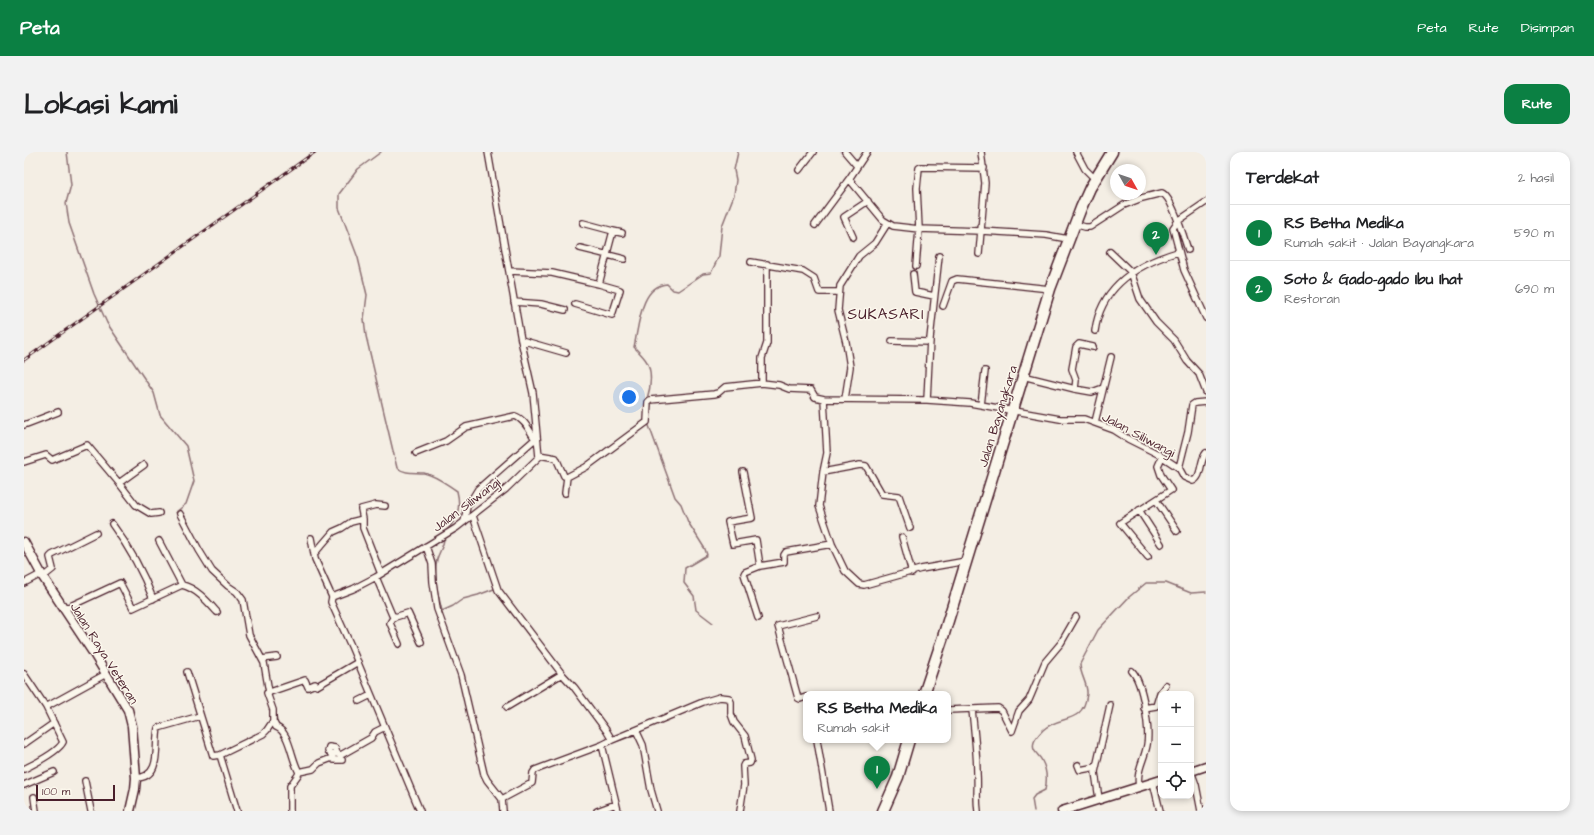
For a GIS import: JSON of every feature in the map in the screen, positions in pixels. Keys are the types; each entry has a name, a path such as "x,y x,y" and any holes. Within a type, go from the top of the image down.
{"highway":[{"name":"Jalan Bayangkara","path":"925,691 1050,289 1074,224 1095,179 1112,152"},
{"path":"884,811 909,743"}],"street":[{"path":"488,152 521,340 533,393 536,441 539,455 556,458 564,476 567,477"},
{"path":"798,170 813,152"},
{"path":"845,152 857,166"},
{"path":"815,225 867,152"},
{"path":"979,254 985,183 981,152"},
{"path":"1076,152 1085,169 1095,179"},
{"path":"916,266 919,229 917,188 920,168 984,168"},
{"path":"849,179 887,224 892,226 919,229 981,230 1046,235 1068,240"},
{"path":"1074,224 1085,227 1090,226 1124,205 1142,198 1162,193 1166,196 1178,221 1188,250"},
{"path":"853,237 844,218 868,201"},
{"path":"1206,202 1178,221 1173,228 1178,252 1184,270 1206,318"},
{"path":"583,223 622,233"},
{"path":"845,399 850,367 846,342 838,310 840,286 848,271 863,252 875,243 887,224"},
{"path":"599,284 613,231"},
{"path":"580,248 624,259"},
{"path":"1110,252 1131,272 1140,299 1156,322 1174,340 1187,361 1199,374 1206,392"},
{"path":"1095,331 1096,319 1102,305 1111,292 1131,272 1164,256 1178,252"},
{"path":"927,400 930,342 939,256"},
{"path":"751,262 803,271 814,278 819,292 839,292"},
{"path":"762,383 762,358 767,343 767,264"},
{"path":"510,271 552,273 620,290 612,316 575,304"},
{"path":"914,274 915,292 934,296"},
{"path":"943,306 952,281 957,279 1050,289"},
{"path":"514,302 541,304 565,310"},
{"path":"521,340 566,353"},
{"path":"892,341 930,342"},
{"path":"1075,389 1076,380 1072,369 1076,347 1080,344 1093,347"},
{"path":"1095,422 1111,357"},
{"path":"980,405 984,371"},
{"path":"1023,376 1092,392 1103,388"},
{"path":"567,477 586,467 647,422 648,402 651,399 714,394 725,388 762,383 779,385 789,389 811,390 814,397 824,399 827,453 819,506 832,544 845,571 862,585 912,573 921,569 966,561"},
{"name":"Jalan Siliwangi","path":"824,399 866,400 903,398 980,405 1060,419 1084,419 1114,430 1162,457 1179,468 1184,478 1189,480 1196,480 1199,475 1203,457 1206,453"},
{"path":"1179,468 1188,432 1192,406 1195,403 1206,402"},
{"path":"24,425 58,412"},
{"path":"416,453 446,441 466,427 515,416 523,422 536,441"},
{"path":"464,522 467,507 478,489 536,441"},
{"path":"24,462 46,455 52,460 85,446 98,458 136,505 151,514 159,513"},
{"name":"Jalan Siliwangi","path":"332,597 353,589 379,576 464,522 506,489 527,470 539,455"},
{"path":"1148,557 1120,523 1171,490 1160,475 1158,466 1162,457"},
{"path":"119,483 144,465"},
{"path":"823,472 860,465 866,466 882,494 899,496 910,528"},
{"path":"743,472 752,518 728,522 733,544 756,540 760,566"},
{"path":"565,493 567,477"},
{"path":"1156,500 1177,531"},
{"path":"385,506 376,505 361,509 363,528 394,616"},
{"path":"1139,510 1161,544"},
{"path":"180,514 212,571 237,592 244,600 249,635 263,659 268,692 273,710 272,720 267,730 263,734 220,755 213,756 187,672"},
{"path":"472,516 498,590 562,674 574,687 612,740"},
{"path":"314,554 333,532 351,522 363,519"},
{"path":"112,524 141,570 153,599"},
{"path":"24,583 42,576 53,569 50,556 96,532"},
{"path":"902,537 912,573"},
{"path":"311,538 314,554 332,597 331,602 358,662 420,811"},
{"path":"159,541 182,585"},
{"name":"Jalan Raya Veteran","path":"24,542 42,576 106,674 131,718 136,778 130,811"},
{"path":"758,618 744,574 746,572 760,566 784,562 784,555 786,552 832,544"},
{"path":"426,546 432,564 437,609 461,675 484,774 502,799 503,811"},
{"path":"64,609 120,583 133,608 182,585 187,586 204,599 217,612"},
{"path":"400,644 390,622 394,616 408,613 421,642"},
{"path":"803,698 798,698 778,626 817,616"},
{"path":"951,710 996,707 1000,709 1012,731 1019,711 1029,700 1045,662 1061,643 1076,617"},
{"path":"263,659 274,657"},
{"path":"268,692 305,680 308,687 314,684 317,686 358,662"},
{"path":"1132,671 1136,675 1138,682 1148,728 1145,752 1138,774 1139,787"},
{"path":"24,674 46,707 62,739 62,744 35,764 24,768"},
{"path":"46,707 106,674"},
{"path":"507,707 562,674"},
{"path":"1144,708 1156,706 1160,693 1166,685"},
{"path":"359,701 371,695"},
{"path":"502,799 532,783 533,773 535,770 602,745 703,702 720,697 729,698 731,702 731,714 734,722 745,736 752,760 743,766 744,785 740,811"},
{"path":"1099,799 1096,781 1096,767 1110,705"},
{"path":"972,709 978,774 976,797 978,811"},
{"path":"136,778 144,778 151,773 156,758 157,730 159,727 200,716"},
{"path":"272,720 276,727 281,729 286,734 294,765 299,772"},
{"path":"24,744 54,723"},
{"path":"299,772 313,769 319,763 334,755 341,755 359,746 372,737 375,732 385,727"},
{"path":"636,730 644,748 651,790 657,811"},
{"path":"818,743 829,811"},
{"path":"602,745 618,811"},
{"path":"220,755 237,811"},
{"path":"334,755 334,760 342,760"},
{"path":"1078,765 1080,770 1096,767"},
{"path":"1194,770 1206,766"},
{"path":"24,785 54,772"},
{"path":"290,811 290,786 299,772"},
{"path":"1194,780 1201,811"},
{"path":"85,781 91,811"},
{"path":"1062,811 1157,781 1160,811"},
{"path":"34,797 36,811"},
{"path":"597,811 616,804"}],"waterway":[{"path":"67,152 71,185 66,203 69,223 94,294 107,323 154,393 160,415 186,446 194,481 186,504 176,512 178,515"},
{"path":"381,152 358,169 339,194 339,208 358,258 367,295 364,319 366,336 397,468 407,472 429,474 457,491 459,502 458,512 446,531"},
{"path":"647,399 650,389 650,373 648,363 634,347 642,308 651,292 658,286 667,284 673,290 678,291 703,274 711,273 719,256 722,226 734,195 736,180 734,170 738,152"},
{"path":"648,423 675,497 681,504 688,522 705,549 707,555 685,568 684,583 694,596 696,610 713,623"},
{"path":"184,528 202,560"},
{"path":"444,538 436,566 436,585 442,611 463,599 494,589 496,591"},
{"path":"1034,811 1032,799 1035,795 1045,790 1046,779 1044,764 1036,753 1033,745 1034,742 1040,733 1050,725 1070,718 1081,711 1085,704 1087,690 1080,664 1098,630 1129,597 1146,583 1166,583 1191,593 1206,592"},
{"path":"252,645 255,652"},
{"path":"544,646 553,658"},
{"path":"276,714 277,722 280,727"},
{"path":"614,742 637,734"}],"railway":[{"path":"24,360 315,152"}],"place":[{"name":"Soto & Gado-gado Ibu Ihat","path":"1156,255"},
{"name":"RS Betha Medika","path":"877,789"}],"district":[{"name":"SUKASARI","path":"886,314"}]}
